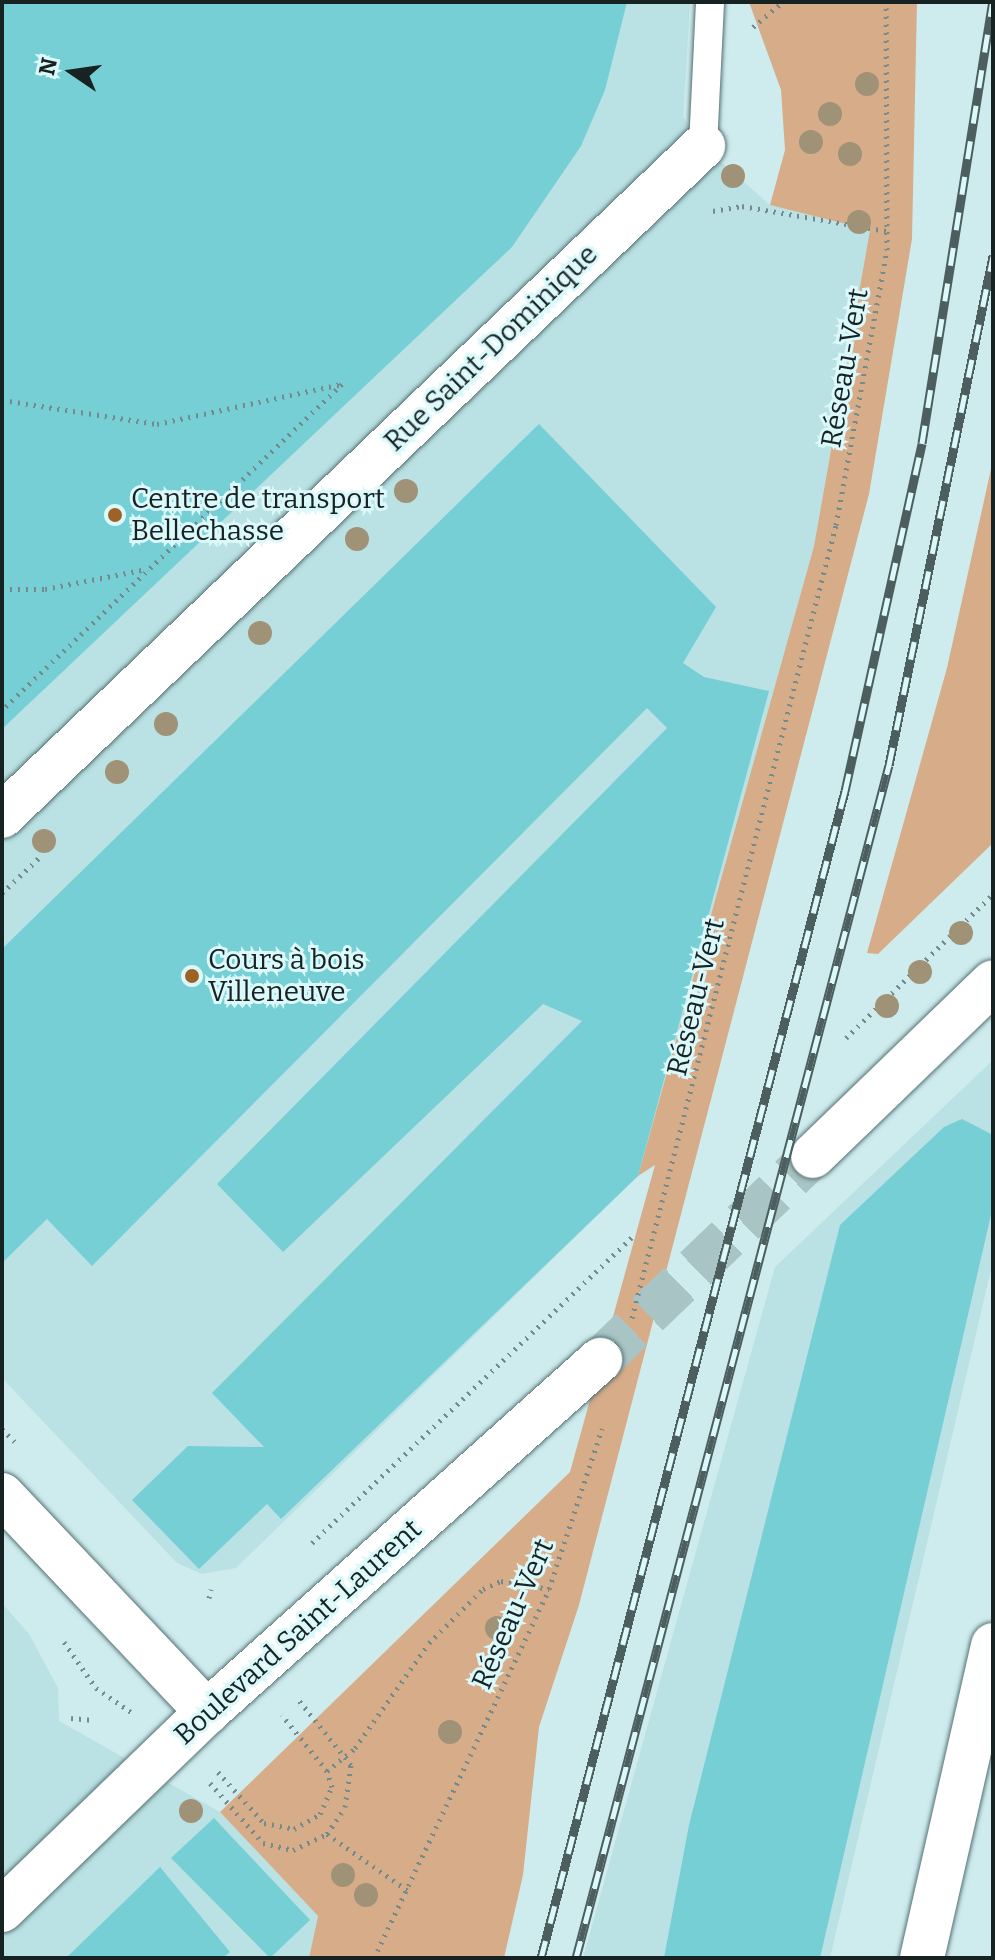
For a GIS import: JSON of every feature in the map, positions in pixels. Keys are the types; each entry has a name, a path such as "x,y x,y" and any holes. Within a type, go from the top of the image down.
{"street":[{"name":"Rue Saint-Dominique","path":"2,816 703,146"},
{"path":"813,1156 993,982"},
{"name":"Boulevard Saint-Laurent","path":"2,1910 207,1712 600,1360"},
{"path":"2,1495 207,1712"},
{"path":"922,1958 993,1645"}],"lane":[{"path":"703,146 710,2"}],"path":[{"name":"Réseau-Vert","path":"630,1326 836,525 886,231 886,2"},
{"path":"713,211 742,206 886,231"},
{"path":"2,400 157,424 342,384 2,710"},
{"path":"2,589 45,589 148,569"},
{"path":"846,1038 993,894"},
{"name":"Boulevard Saint-Laurent","path":"307,1547 635,1234"},
{"name":"Réseau-Vert","path":"374,1958 549,1589 606,1416"},
{"path":"327,1771 346,1755 429,1643 483,1589 501,1581 549,1589"},
{"path":"209,1598 211,1589"},
{"path":"210,1783 217,1798 263,1843 293,1850 327,1834 345,1807 351,1765 346,1755 297,1699"},
{"path":"219,1773 264,1823 294,1829 310,1823 328,1801 327,1771 281,1713"},
{"path":"71,1718 93,1720"},
{"path":"327,1834 407,1890"}],"shaded area":[{"path":"2,2 690,2 683,117 703,146 770,205 870,230 814,546 638,1176 236,1568 202,1574 177,1563 2,1378"},
{"path":"749,2 917,2 912,239 869,494 579,1605 539,1727 523,1875 504,1958 309,1958 318,1916 220,1812 570,1472 655,1165 638,1176 814,546 870,230 770,205 785,150 781,90"},
{"path":"993,460 993,843 878,954 867,953 947,668"},
{"path":"993,1060 993,1261 830,1958 583,1958 775,1267"},
{"path":"2,1603 29,1634 58,1688 59,1721 220,1812 318,1916 309,1958 2,1958"}],"building":[{"name":"Centre de transport Bellechasse","path":"2,2 627,2 605,90 581,146 512,247 2,729"},
{"name":"Cours à bois Villeneuve","path":"539,424 716,607 683,663 704,677 769,691 638,1176 281,1519 267,1504 199,1569 132,1500 188,1446 264,1447 212,1393 582,1021 543,1004 283,1252 217,1184 667,728 647,708 92,1266 47,1219 2,1263 2,949"},
{"path":"962,1119 993,1135 993,1206 820,1958 664,1958 689,1825 840,1225 944,1127"},
{"path":"214,1818 310,1920 270,1958 171,1858"},
{"path":"160,1867 230,1952 223,1958 66,1958"}],"tunnel":[{"path":"600,1360 813,1156"}],"railway":[{"path":"541,1958 845,791 922,443 993,2"},
{"path":"576,1958 889,765 993,256"}],"place":[{"name":"Centre de transport Bellechasse","path":"115,515"},
{"name":"Cours à bois Villeneuve","path":"192,976"}]}
